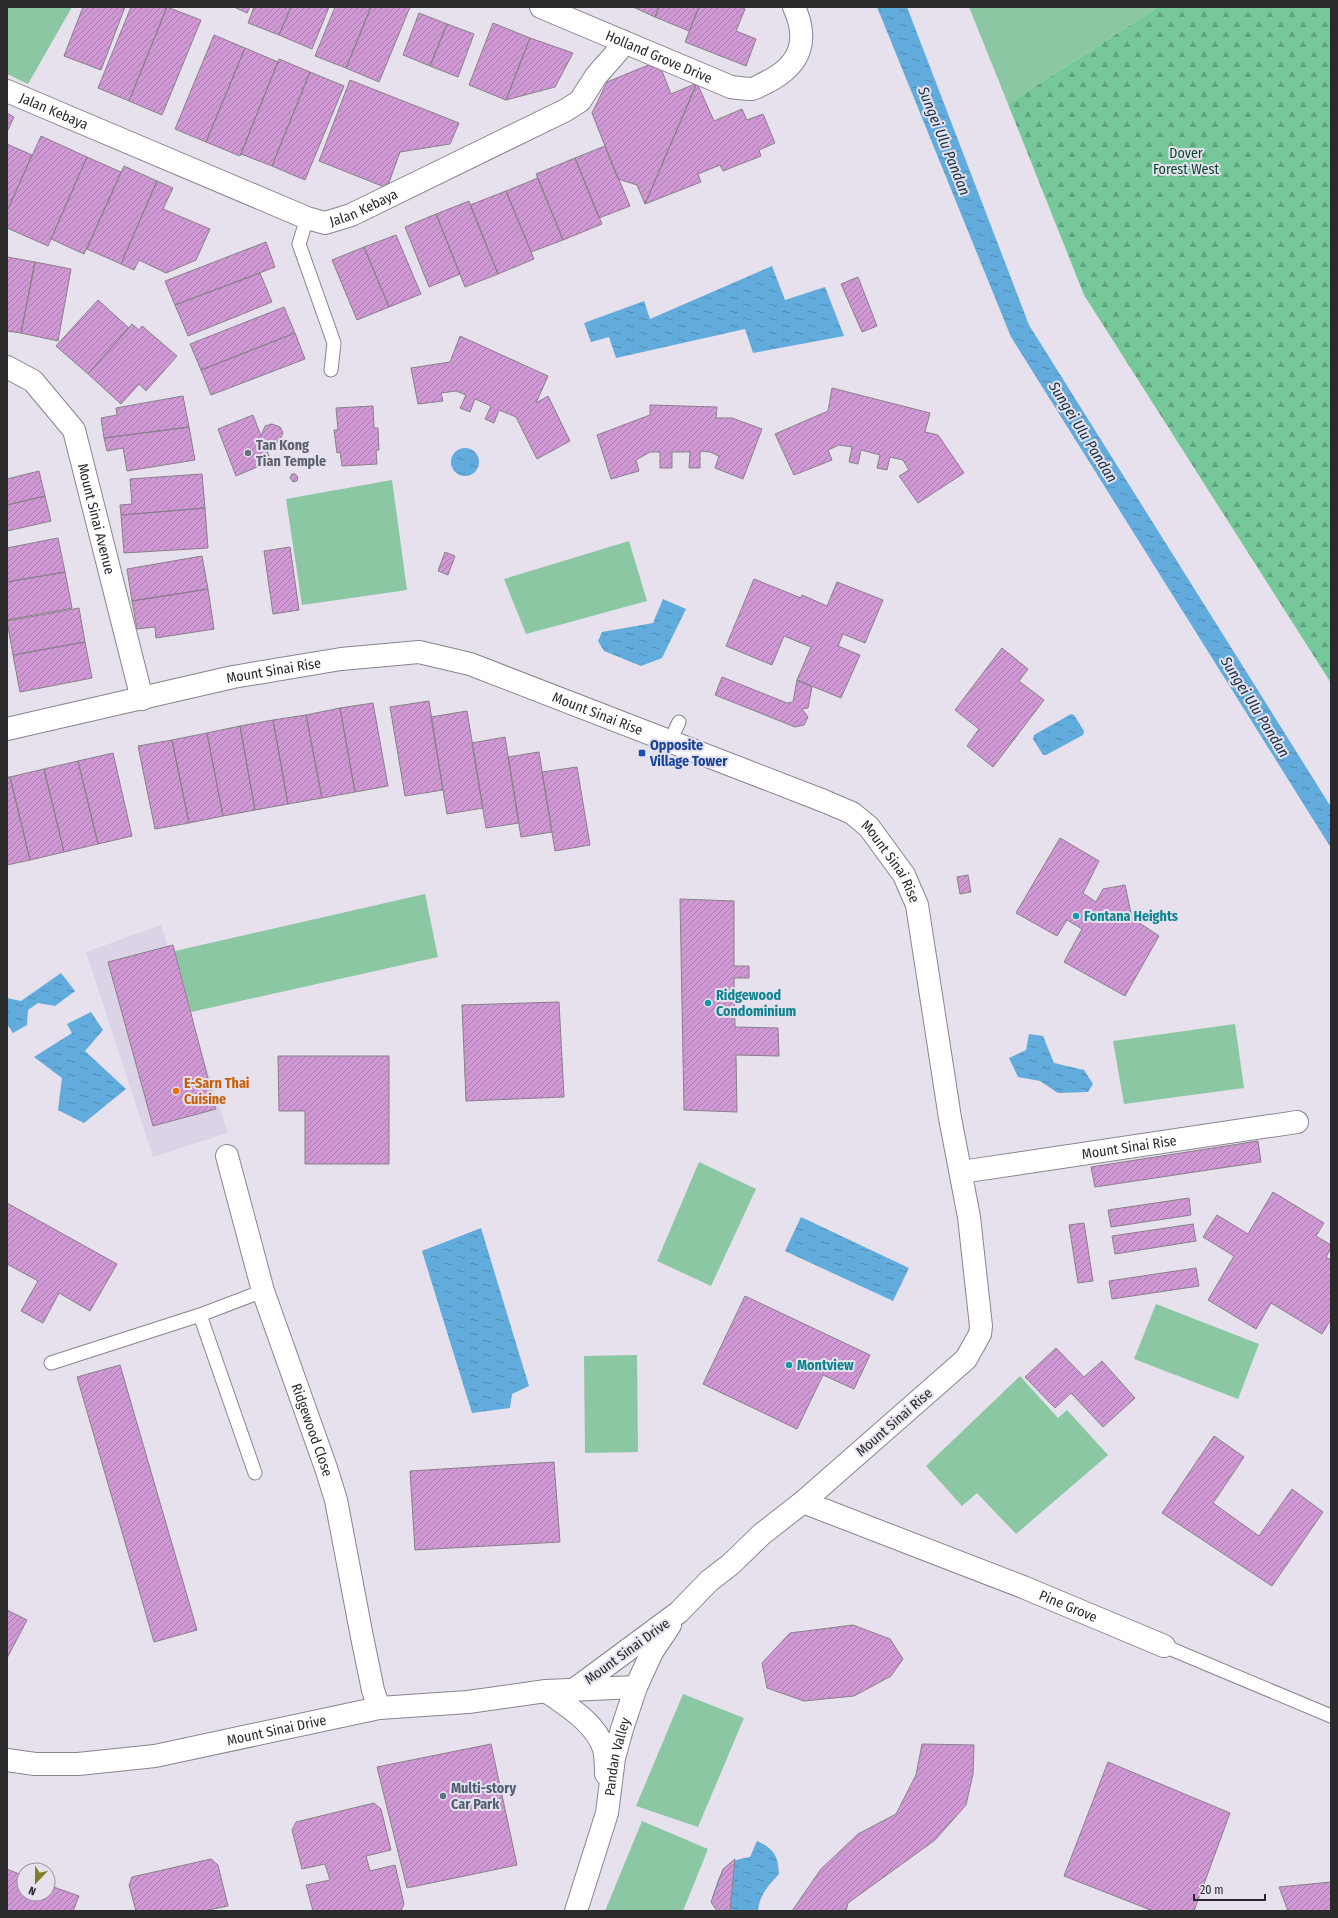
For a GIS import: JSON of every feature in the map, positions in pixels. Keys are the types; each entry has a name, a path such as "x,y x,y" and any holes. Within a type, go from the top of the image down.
{"street":[{"name":"Holland Grove Drive","path":"542,7 731,87 754,89 777,76 790,66 798,51 802,34 794,7"},
{"name":"Jalan Kebaya","path":"7,90 307,218 324,223 351,215 566,110 580,101 596,76 618,51 622,41"},
{"name":"Mount Sinai Avenue","path":"7,367 33,381 74,430 142,699"},
{"name":"Mount Sinai Rise","path":"7,729 248,675 341,659 419,652 470,664 670,741 824,801 852,814 869,827 904,875 916,905 950,1118 969,1217 981,1326 980,1334 966,1359 803,1502 762,1534 731,1564 709,1581 679,1612"},
{"name":"Mount Sinai Rise","path":"961,1172 1297,1122"},
{"name":"Ridgewood Close","path":"227,1156 263,1291 336,1500 362,1637 373,1690 379,1708"},
{"name":"Pine Grove","path":"803,1502 1023,1586 1164,1646"},
{"name":"Mount Sinai Drive","path":"575,1689 679,1612"},
{"name":"Pandan Valley","path":"576,1911 607,1814 614,1758 636,1687 652,1652 679,1612"},
{"name":"Mount Sinai Drive","path":"7,1760 35,1764 78,1764 156,1756 379,1708 468,1702 546,1691 636,1687"},
{"path":"546,1691 579,1714 601,1744 605,1756 607,1814"}],"lane":[{"path":"307,218 299,244 334,343 331,370"},
{"path":"670,741 679,722"},
{"path":"51,1363 200,1315 263,1291"},
{"path":"200,1315 255,1473"},
{"name":"Pine Grove","path":"1164,1646 1331,1716"}],"shaded area":[{"path":"161,925 228,1133 153,1157 86,952"}],"green space":[{"path":"7,7 72,7 28,84 7,74"},
{"path":"969,7 1158,7 1008,104"},
{"name":"Dover Forest West","path":"1158,7 1331,7 1331,683 1084,295 1008,104"},
{"path":"392,480 407,590 302,605 286,499"},
{"path":"629,541 647,601 526,634 504,579"},
{"path":"425,894 438,957 191,1012 175,951"},
{"path":"1235,1024 1244,1088 1124,1104 1113,1041"},
{"path":"699,1162 756,1189 711,1286 657,1261"},
{"path":"1156,1304 1259,1344 1238,1399 1134,1359"},
{"path":"637,1355 638,1452 585,1453 584,1356"},
{"path":"1020,1376 1058,1418 1067,1410 1108,1455 1016,1534 977,1493 962,1506 926,1466"},
{"path":"683,1694 744,1718 698,1827 636,1806"},
{"path":"642,1821 708,1849 683,1911 605,1911"}],"water":[{"name":"Sungei Ulu Pandan","path":"877,7 907,7 1029,325 1331,807 1331,848 1011,337"},
{"path":"772,266 785,300 825,287 844,336 753,353 745,329 616,358 609,337 591,342 584,323 644,301 650,319"},
{"path":"465,448 475,452 479,462 475,472 465,476 455,472 451,462 455,452"},
{"path":"663,599 686,609 662,658 641,666 604,651 598,641 602,632 653,623"},
{"path":"1071,714 1074,715 1084,731 1083,735 1046,755 1043,755 1033,739 1034,735"},
{"path":"61,973 75,991 55,1006 38,1003 28,1010 27,1025 13,1033 7,1024 7,998 21,1001"},
{"path":"91,1012 103,1030 85,1051 126,1089 84,1123 58,1110 62,1078 34,1057 72,1033 67,1024"},
{"path":"1029,1034 1043,1036 1054,1063 1084,1070 1093,1084 1088,1092 1058,1093 1040,1081 1018,1077 1009,1058 1026,1050"},
{"path":"801,1217 909,1268 893,1301 785,1251"},
{"path":"481,1228 529,1386 512,1394 510,1408 472,1413 422,1251"},
{"path":"757,1841 774,1853 778,1862 779,1874 762,1895 758,1911 717,1911 711,1902 722,1871 732,1862 750,1857"}],"building":[{"path":"83,7 125,7 101,70 64,56"},
{"path":"131,7 167,7 129,101 98,88"},
{"path":"167,7 201,20 162,115 129,101"},
{"path":"234,7 250,7 247,13"},
{"path":"254,7 291,7 279,35 248,23"},
{"path":"291,7 329,7 312,49 279,35"},
{"path":"335,7 371,7 346,68 315,56"},
{"path":"371,7 410,7 379,82 346,68"},
{"path":"633,7 659,7 655,17"},
{"path":"659,7 699,7 689,31 655,17"},
{"path":"699,7 741,7 745,9 736,31 756,39 746,66 685,42"},
{"path":"419,13 447,24 430,66 403,55"},
{"path":"493,23 530,38 506,100 469,85"},
{"path":"447,24 474,34 458,77 430,66"},
{"path":"214,35 245,48 206,142 175,129"},
{"path":"530,38 573,53 555,87 506,100"},
{"path":"245,48 278,62 240,156 206,142"},
{"path":"279,59 310,72 272,166 241,154"},
{"path":"658,61 671,94 697,83 645,204 637,185 618,179 592,113 607,82"},
{"path":"310,72 344,86 305,180 272,166"},
{"path":"350,80 459,123 450,144 400,152 387,188 319,161"},
{"path":"697,83 714,121 742,109 747,120 763,114 775,143 759,150 761,156 723,171 720,165 698,174 701,182 645,204"},
{"path":"7,113 14,117 7,132"},
{"path":"41,136 87,157 48,246 7,228 7,211"},
{"path":"7,144 32,155 8,209 7,209"},
{"path":"605,146 630,206 599,218 575,158"},
{"path":"87,157 121,172 84,254 51,239"},
{"path":"575,158 602,224 563,240 536,174"},
{"path":"124,166 157,181 121,264 87,249"},
{"path":"538,178 563,240 531,252 506,191"},
{"path":"157,181 173,188 163,209 210,229 196,260 166,273 139,260 134,270 121,264"},
{"path":"506,191 534,259 498,274 470,205"},
{"path":"469,201 498,274 465,287 436,214"},
{"path":"436,214 460,274 429,287 405,227"},
{"path":"396,235 421,294 389,307 364,247"},
{"path":"266,242 275,267 175,305 165,281"},
{"path":"364,247 389,307 357,320 332,260"},
{"path":"7,257 35,262 21,333 7,331"},
{"path":"35,262 71,269 58,341 21,333"},
{"path":"260,273 272,302 188,336 175,305"},
{"path":"858,277 877,326 862,332 841,284"},
{"path":"98,300 129,328 88,374 56,346"},
{"path":"284,307 295,333 201,370 190,344"},
{"path":"132,324 139,330 142,326 177,356 146,391 139,384 121,404 88,374"},
{"path":"295,333 305,359 211,395 201,370"},
{"path":"460,336 548,376 536,403 548,396 570,441 537,459 516,417 499,410 494,423 485,419 491,406 475,399 470,412 460,408 466,395 456,391 441,393 443,401 418,404 411,368 450,362"},
{"path":"832,388 930,413 925,432 938,435 964,473 918,503 899,476 909,470 903,460 890,457 887,470 877,468 880,455 861,450 858,464 849,462 852,447 839,445 828,450 832,460 794,475 775,434 828,411"},
{"path":"183,396 189,427 104,438 101,418 117,415 116,408"},
{"path":"650,405 717,407 716,418 732,418 762,429 743,479 715,468 719,456 710,452 700,451 700,468 689,468 690,452 672,452 672,468 660,468 660,452 650,452 636,460 639,471 611,479 597,435 650,415"},
{"path":"373,406 374,428 378,428 379,450 376,450 377,464 342,466 340,452 337,453 334,430 338,430 336,408"},
{"name":"Tan Kong Tian Temple","path":"253,415 261,436 265,426 272,424 280,427 283,433 279,442 273,444 263,441 271,461 236,476 218,429"},
{"path":"189,427 195,460 127,471 123,448 107,451 104,438"},
{"path":"39,471 45,496 7,505 7,479"},
{"path":"202,474 205,508 121,515 120,505 132,504 130,479"},
{"path":"292,474 295,474 298,477 297,481 293,482 290,478"},
{"path":"45,496 51,521 7,531 7,505"},
{"path":"205,508 208,548 124,553 121,515"},
{"path":"58,538 65,572 7,582 7,548"},
{"path":"290,547 299,610 273,614 264,551"},
{"path":"445,552 455,556 448,575 438,571"},
{"path":"202,556 208,589 132,601 127,569"},
{"path":"65,572 72,608 7,620 7,582"},
{"path":"754,579 801,598 802,595 827,606 837,582 883,600 865,643 843,634 838,646 860,655 841,698 797,680 811,647 784,636 772,665 726,646"},
{"path":"208,589 214,629 156,638 155,627 137,629 132,601"},
{"path":"79,608 85,642 13,655 7,621"},
{"path":"85,642 92,678 20,692 13,655"},
{"path":"1002,648 1028,669 1019,681 1044,700 993,767 967,746 979,729 955,710"},
{"path":"722,677 787,703 793,702 797,680 812,687 808,708 802,709 808,717 804,725 795,727 715,695"},
{"path":"429,701 443,790 405,796 390,707"},
{"path":"373,703 388,786 355,792 340,708"},
{"path":"340,708 355,792 322,798 306,715"},
{"path":"467,711 483,808 447,814 431,717"},
{"path":"306,715 322,798 288,804 273,720"},
{"path":"273,720 288,804 255,810 240,726"},
{"path":"240,726 255,810 223,816 207,733"},
{"path":"207,733 223,816 189,823 172,740"},
{"path":"505,737 519,823 486,828 472,743"},
{"path":"172,740 189,823 155,829 138,746"},
{"path":"539,752 552,832 521,837 508,757"},
{"path":"113,753 132,836 98,844 78,761"},
{"path":"78,761 98,844 64,852 44,769"},
{"path":"577,767 590,845 555,851 542,772"},
{"path":"44,769 64,852 30,860 10,777"},
{"path":"7,777 10,777 30,860 7,865"},
{"name":"Fontana Heights","path":"1060,838 1099,861 1083,893 1096,902 1103,889 1125,885 1132,918 1159,936 1125,996 1064,962 1082,929 1067,920 1057,936 1016,913"},
{"path":"968,875 971,892 960,894 957,877"},
{"name":"Ridgewood Condominium","path":"680,899 734,901 734,966 749,966 749,978 734,978 735,1027 778,1028 779,1056 736,1055 737,1112 684,1110"},
{"path":"173,945 216,1109 153,1126 108,962"},
{"path":"559,1002 564,1097 466,1101 462,1005"},
{"path":"278,1056 389,1056 389,1164 305,1164 305,1111 279,1111"},
{"path":"1258,1141 1261,1162 1095,1187 1091,1167"},
{"path":"1273,1192 1324,1223 1316,1236 1331,1245 1326,1257 1331,1260 1331,1319 1322,1334 1271,1303 1256,1329 1208,1300 1234,1256 1203,1237 1217,1215 1248,1234"},
{"path":"1189,1198 1191,1215 1111,1227 1108,1210"},
{"path":"7,1203 117,1264 90,1311 59,1293 43,1323 21,1311 38,1281 7,1264"},
{"path":"1084,1223 1093,1281 1078,1283 1069,1225"},
{"path":"1193,1224 1196,1241 1115,1254 1112,1236"},
{"path":"1196,1268 1199,1286 1112,1299 1109,1281"},
{"name":"Montview","path":"745,1296 870,1355 854,1389 823,1375 797,1429 703,1384"},
{"path":"1056,1348 1084,1377 1102,1361 1135,1398 1103,1427 1071,1393 1055,1408 1025,1377"},
{"path":"120,1365 197,1630 154,1642 77,1377"},
{"path":"1214,1436 1244,1457 1213,1503 1259,1536 1292,1489 1323,1512 1272,1586 1162,1513"},
{"path":"554,1462 560,1542 415,1550 410,1471"},
{"path":"7,1610 27,1620 7,1658"},
{"path":"853,1625 890,1639 903,1659 891,1676 854,1696 804,1701 767,1688 762,1663 790,1633"},
{"name":"Multi-story Car Park","path":"491,1744 517,1865 407,1888 377,1767"},
{"path":"922,1744 974,1745 973,1774 966,1805 935,1840 848,1903 846,1911 792,1911 821,1869 858,1834 896,1814 916,1775"},
{"path":"1108,1762 1230,1813 1194,1911 1153,1911 1064,1876"},
{"path":"374,1803 381,1809 391,1850 366,1856 370,1871 395,1865 404,1904 401,1911 313,1911 306,1885 330,1880 325,1864 302,1869 292,1830 296,1822"},
{"path":"211,1859 218,1865 228,1906 204,1911 136,1911 129,1885 132,1877"},
{"path":"735,1859 730,1911 717,1911 711,1902 723,1869"},
{"path":"7,1869 16,1873 16,1902 56,1902 56,1888 79,1896 73,1911 7,1911"},
{"path":"1331,1882 1331,1911 1288,1911 1279,1887"}],"place":[{"name":"Tan Kong Tian Temple","path":"248,453"},
{"name":"Opposite Village Tower","path":"642,753"},
{"name":"Fontana Heights","path":"1076,916"},
{"name":"Ridgewood Condominium","path":"708,1003"},
{"name":"E-Sarn Thai Cuisine","path":"176,1091"},
{"name":"Montview","path":"789,1365"},
{"name":"Multi-story Car Park","path":"443,1796"}]}
